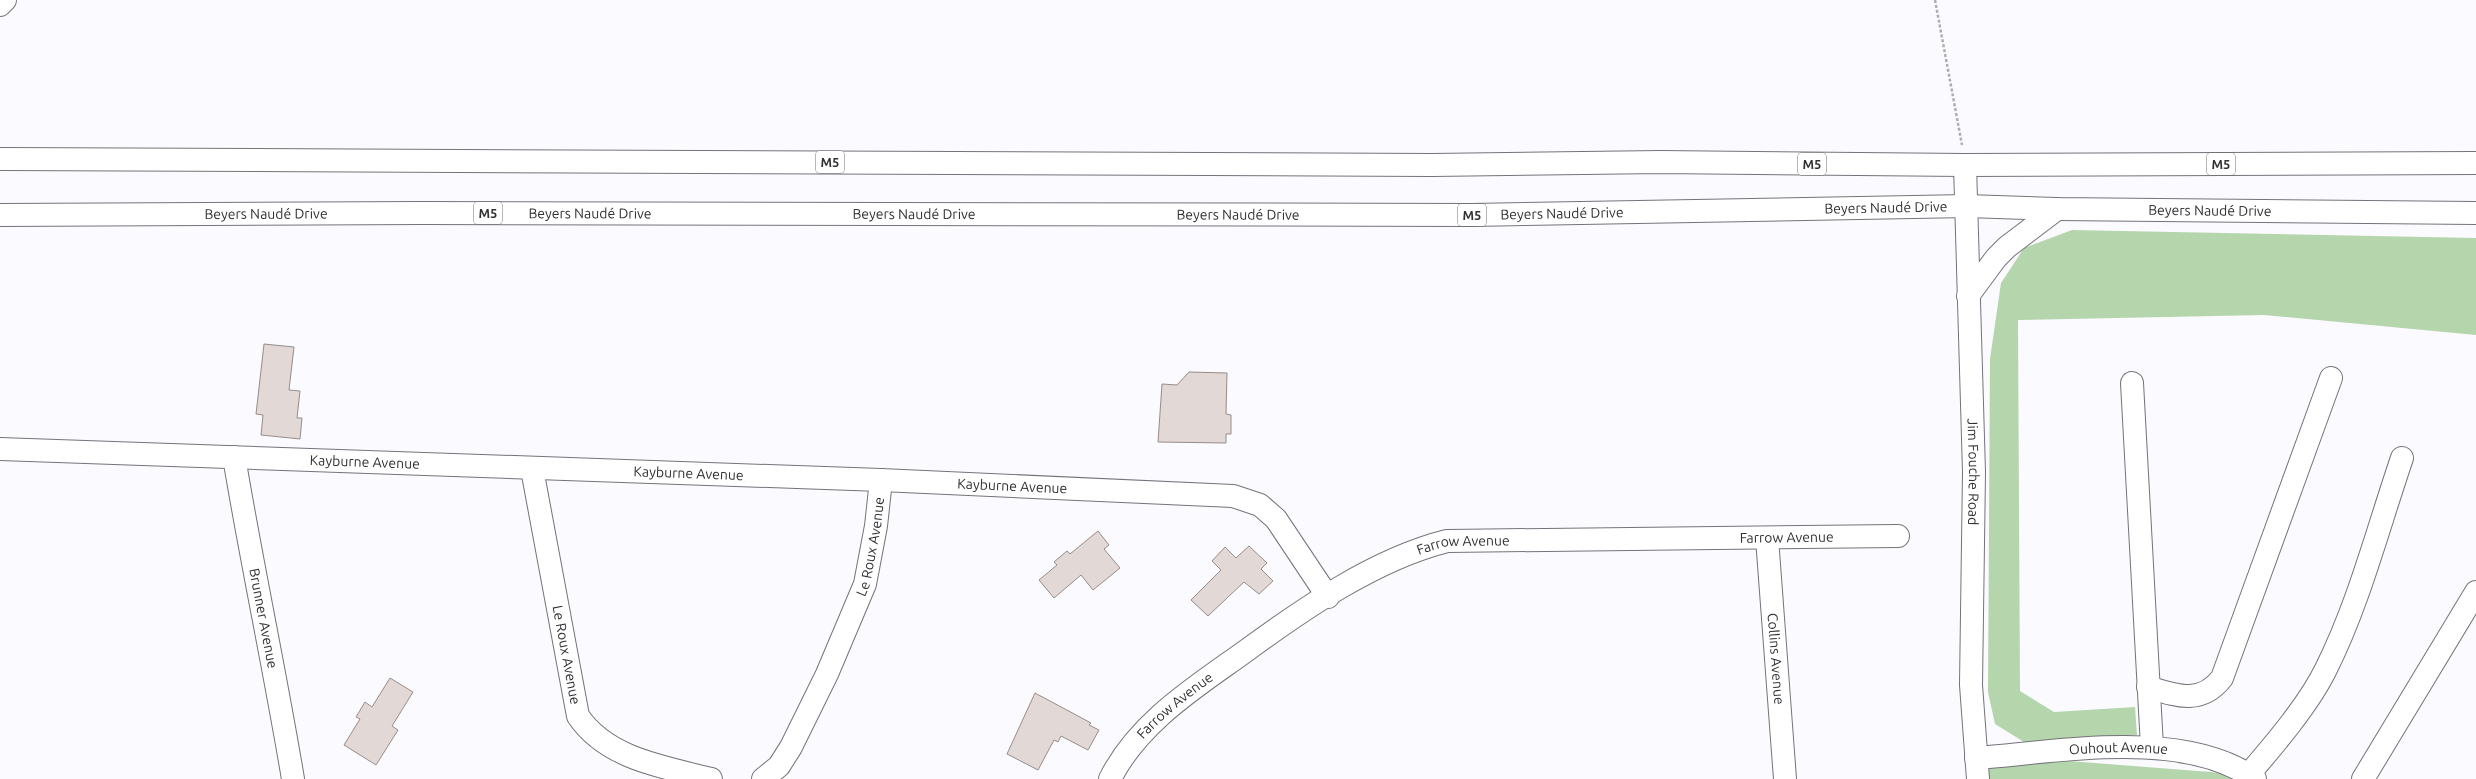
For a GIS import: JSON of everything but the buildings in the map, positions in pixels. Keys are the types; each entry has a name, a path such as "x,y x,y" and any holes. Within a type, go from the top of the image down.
{"street":[{"path":"0,5 4,0"},
{"name":"M5","path":"0,159 1416,165 1660,162 1965,165 2476,163"},
{"name":"Jim Fouche Road","path":"1965,165 1974,472 1971,685 1978,779"},
{"name":"Beyers Naudé Drive","path":"0,215 414,213 1471,215 1967,206 2057,210 2476,213"},
{"path":"1968,296 1996,258 2007,246 2057,210"},
{"path":"2148,687 2175,695 2203,695 2214,688 2222,678 2331,378"},
{"path":"2132,383 2152,747"},
{"name":"Kayburne Avenue","path":"0,449 532,469 882,480 1233,496 1260,505 1276,519 1328,597"},
{"name":"Brunner Avenue","path":"234,457 293,779"},
{"path":"2252,777 2325,670 2357,590 2402,458"},
{"name":"Le Roux Avenue","path":"532,469 578,716 594,736 615,749 644,761 711,779"},
{"name":"Le Roux Avenue","path":"763,779 779,766 791,747 856,610 870,563 882,480"},
{"name":"Farrow Avenue","path":"1110,779 1131,745 1188,692 1284,623 1371,570 1420,548 1447,541 1898,536"},
{"name":"Collins Avenue","path":"1767,538 1785,779"},
{"path":"2364,779 2476,592"},
{"name":"Ouhout Avenue","path":"1976,758 2152,747 2206,757 2252,777"}],"path":[{"path":"1935,0 1965,165"}],"green space":[{"path":"2072,230 2476,238 2476,335 2264,315 2018,320 2020,691 2054,712 2135,707 2137,735 2024,742 1995,724 1988,692 1990,359 2001,283 2024,248"},
{"path":"1979,754 2262,776 2266,779 1980,779"}]}
